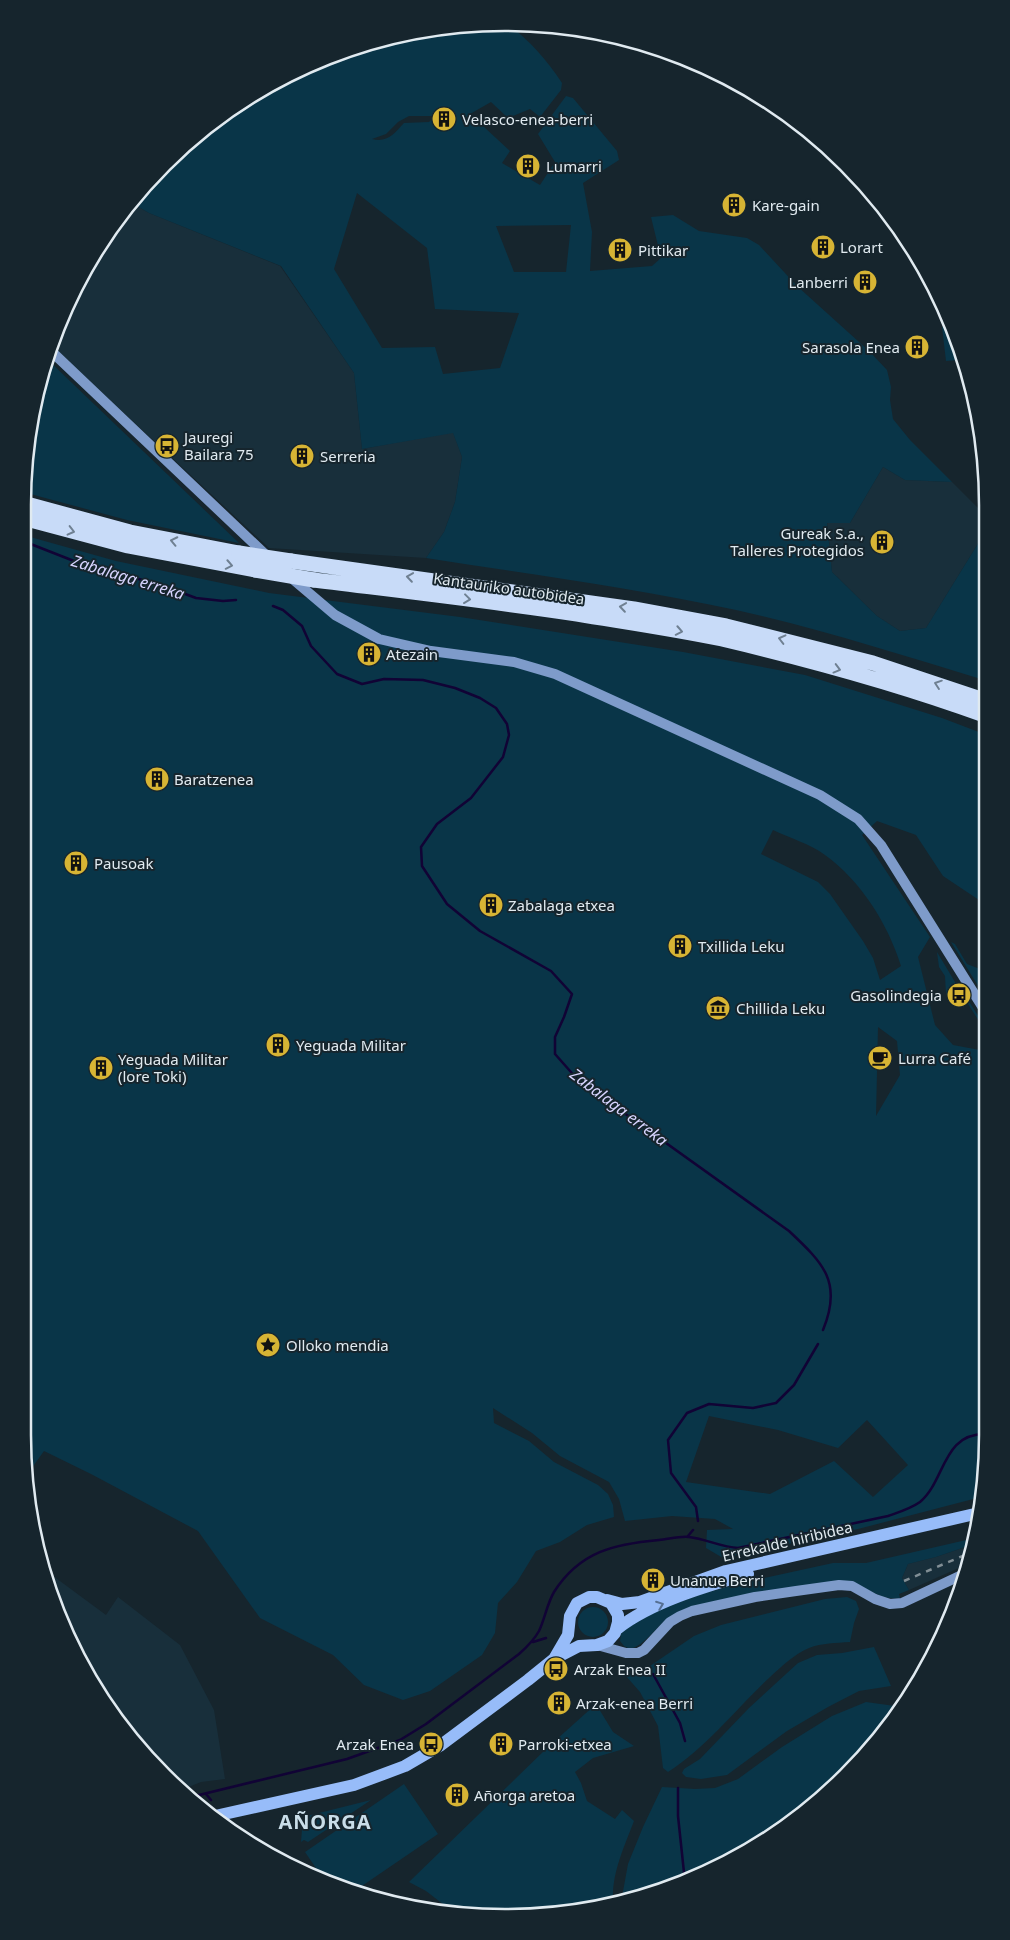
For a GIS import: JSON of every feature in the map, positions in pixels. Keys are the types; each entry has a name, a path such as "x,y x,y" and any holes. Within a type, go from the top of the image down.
{"highway":[{"name":"Kantauriko autobidea","path":"31,505 130,532 239,553 625,608 726,626 873,663 979,698"},
{"name":"Kantauriko autobidea","path":"31,520 128,546 255,570 314,580 530,607 722,639 926,694 979,713"}],"main road":[{"path":"55,355 263,552 320,603 353,627 379,639 396,644 438,652 498,658 536,667 555,674 820,794 848,812 872,834 896,865 979,1001"},
{"name":"Errekalde hiribidea","path":"605,1599 622,1604 640,1602 726,1571 972,1515"},
{"name":"Errekalde hiribidea","path":"616,1632 644,1611 747,1574 971,1522"},
{"path":"570,1624 572,1632 578,1640 626,1653 638,1653 644,1650 665,1626 692,1611 755,1597 839,1585 852,1586 875,1599 890,1604 902,1603 957,1576"},
{"path":"554,1659 568,1635 573,1608 583,1600 597,1597 605,1599 618,1615 616,1632 621,1651"},
{"path":"222,1814 354,1785 405,1766 441,1745 554,1659 579,1646 594,1645 608,1641 616,1632"}],"shaded area":[{"path":"517,31 538,51 550,66 562,83 561,90 540,117 530,109 508,118 491,102 470,114 510,151 502,163 540,185 555,162 538,134 566,96 573,98 617,151 619,160 583,183 592,232 590,271 652,266 661,258 651,217 673,215 699,231 747,238 759,245 797,286 869,351 887,370 891,387 890,400 893,419 910,440 952,482 905,480 883,467 850,523 827,523 832,572 877,616 900,631 926,628 979,542 979,678 830,634 736,610 620,588 426,558 444,532 455,502 462,457 453,433 362,449 354,373 281,266 149,213 138,206 170,170 193,149 242,111 295,80 353,56 413,40 474,32","holes":["409,116 435,116 429,122 404,123 386,139 372,139 386,134 398,122","357,193 427,248 435,309 519,313 500,368 443,374 435,347 382,348 334,269","571,225 566,272 514,272 496,226"]},
{"path":"138,206 149,213 280,266 354,373 362,449 453,432 462,457 455,502 444,532 426,558 269,548 57,351 80,295 95,268 111,242"},
{"path":"942,327 944,327 956,360 946,361"},
{"path":"53,364 239,543 127,520 31,494 35,443 40,413"},
{"path":"883,467 905,480 952,482 979,509 979,542 926,628 900,631 877,616 832,572 827,522 850,523"},
{"path":"31,537 116,561 269,593 460,617 683,652 805,675 942,718 979,732 979,900 943,876 916,835 877,821 862,835 930,937 918,957 935,1025 953,1045 979,1050 979,1435 975,1499 858,1529 723,1558 706,1548 707,1530 733,1529 715,1519 672,1516 625,1521 619,1499 609,1482 560,1456 532,1433 493,1408 494,1423 529,1441 554,1462 598,1485 608,1494 613,1505 614,1517 587,1525 560,1542 536,1551 517,1582 498,1603 495,1633 482,1655 430,1691 403,1700 364,1685 333,1655 260,1618 198,1531 44,1451 32,1468","holes":["773,830 806,844 825,855 850,877 872,904 881,919 901,966 880,980 873,958 830,894 818,882 761,854","878,1027 897,1041 900,1075 876,1116","709,1416 778,1430 838,1448 867,1420 908,1465 873,1497 834,1461 770,1494 686,1482"]},
{"path":"951,942 955,944 967,964 979,969 979,987"},
{"path":"937,952 958,987 959,991 956,993 960,999 963,997 968,1000 979,1017 979,1021 968,1004 946,994 945,976 939,967"},
{"path":"967,1540 966,1547 908,1564 902,1578 909,1590 899,1594 900,1598 880,1596 848,1581 667,1619 645,1640 630,1649 620,1641 621,1634 640,1616 705,1593 833,1563 866,1563"},
{"path":"966,1547 960,1567 909,1590 902,1578 908,1564"},
{"path":"52,1575 106,1615 118,1597 180,1645 214,1710 225,1779 201,1782 189,1787 170,1770 129,1723 111,1698 80,1645"},
{"path":"847,1597 856,1601 859,1609 850,1642 819,1645 809,1648 787,1661 696,1751 668,1772 663,1768 658,1726 640,1692 626,1676 647,1668 694,1636 721,1625 825,1599"},
{"path":"593,1607 604,1611 608,1622 604,1633 593,1637 582,1633 578,1622 582,1611"},
{"path":"874,1647 891,1686 859,1691 828,1707 787,1731 727,1775 701,1779 686,1777 682,1773 684,1769 700,1759 749,1708 798,1663 817,1655"},
{"path":"866,1702 893,1706 840,1770 793,1811 768,1829 715,1860 657,1884 623,1894 628,1864 662,1787 715,1788 738,1779 782,1747 832,1716"},
{"path":"596,1704 613,1732 634,1746 593,1758 575,1772 587,1801 615,1819 622,1810 634,1821 617,1869 613,1896 567,1905 536,1908 474,1908 444,1905 426,1891 409,1882 546,1749"},
{"path":"404,1784 438,1834 361,1887 317,1870 305,1852"},
{"path":"371,1800 308,1842 304,1840 301,1842 303,1817"}],"waterway":[{"name":"Zabalaga erreka","path":"31,544 79,563 161,585 196,598 223,601 236,600"},
{"name":"Zabalaga erreka","path":"273,606 283,610 302,626 311,646 337,674 362,684 384,679 423,680 455,688 480,698 496,708 507,724 509,735 503,757 471,798 437,824 421,847 422,866 447,904 480,931 551,971 572,994 555,1037 555,1054 578,1080 789,1231 811,1253 826,1274 830,1286 829,1313 823,1330"},
{"name":"Zabalaga erreka","path":"698,1521 696,1507 671,1473 668,1440 687,1413 709,1404 753,1408 776,1403 794,1385 818,1344"},
{"path":"198,1795 347,1759 400,1740 426,1724 525,1649 539,1631 554,1592 564,1578 575,1567 600,1552 628,1544 682,1537 695,1538 738,1548 888,1516 920,1502 935,1482 953,1449 961,1441 979,1435"},
{"name":"Zabalaga erreka","path":"688,1536 693,1530"},
{"path":"533,1642 546,1638"},
{"path":"653,1674 680,1723 685,1741"},
{"path":"678,1788 678,1816 684,1874"},
{"path":"206,1794 211,1800"}],"railway":[{"path":"904,1581 964,1556"}],"place":[{"name":"Velasco-enea-berri","path":"444,119"},
{"name":"Lumarri","path":"528,166"},
{"name":"Kare-gain","path":"734,205"},
{"name":"Lorart","path":"823,247"},
{"name":"Pittikar","path":"620,250"},
{"name":"Lanberri","path":"865,282"},
{"name":"Sarasola Enea","path":"917,347"},
{"name":"Jauregi Bailara 75","path":"167,446"},
{"name":"Serreria","path":"302,456"},
{"name":"Gureak S.a., Talleres Protegidos","path":"882,542"},
{"name":"Atezain","path":"369,654"},
{"name":"Baratzenea","path":"157,779"},
{"name":"Pausoak","path":"76,863"},
{"name":"Zabalaga etxea","path":"491,905"},
{"name":"Txillida Leku","path":"680,946"},
{"name":"Gasolindegia","path":"959,995"},
{"name":"Chillida Leku","path":"718,1008"},
{"name":"Yeguada Militar","path":"278,1045"},
{"name":"Lurra Café","path":"880,1058"},
{"name":"Yeguada Militar (lore Toki)","path":"101,1068"},
{"name":"Olloko mendia","path":"268,1345"},
{"name":"Unanue Berri","path":"653,1580"},
{"name":"Arzak Enea II","path":"556,1669"},
{"name":"Arzak-enea Berri","path":"559,1703"},
{"name":"Arzak Enea","path":"431,1744"},
{"name":"Parroki-etxea","path":"501,1744"},
{"name":"Añorga aretoa","path":"457,1795"}],"district":[{"name":"AÑORGA","path":"325,1821"}]}
